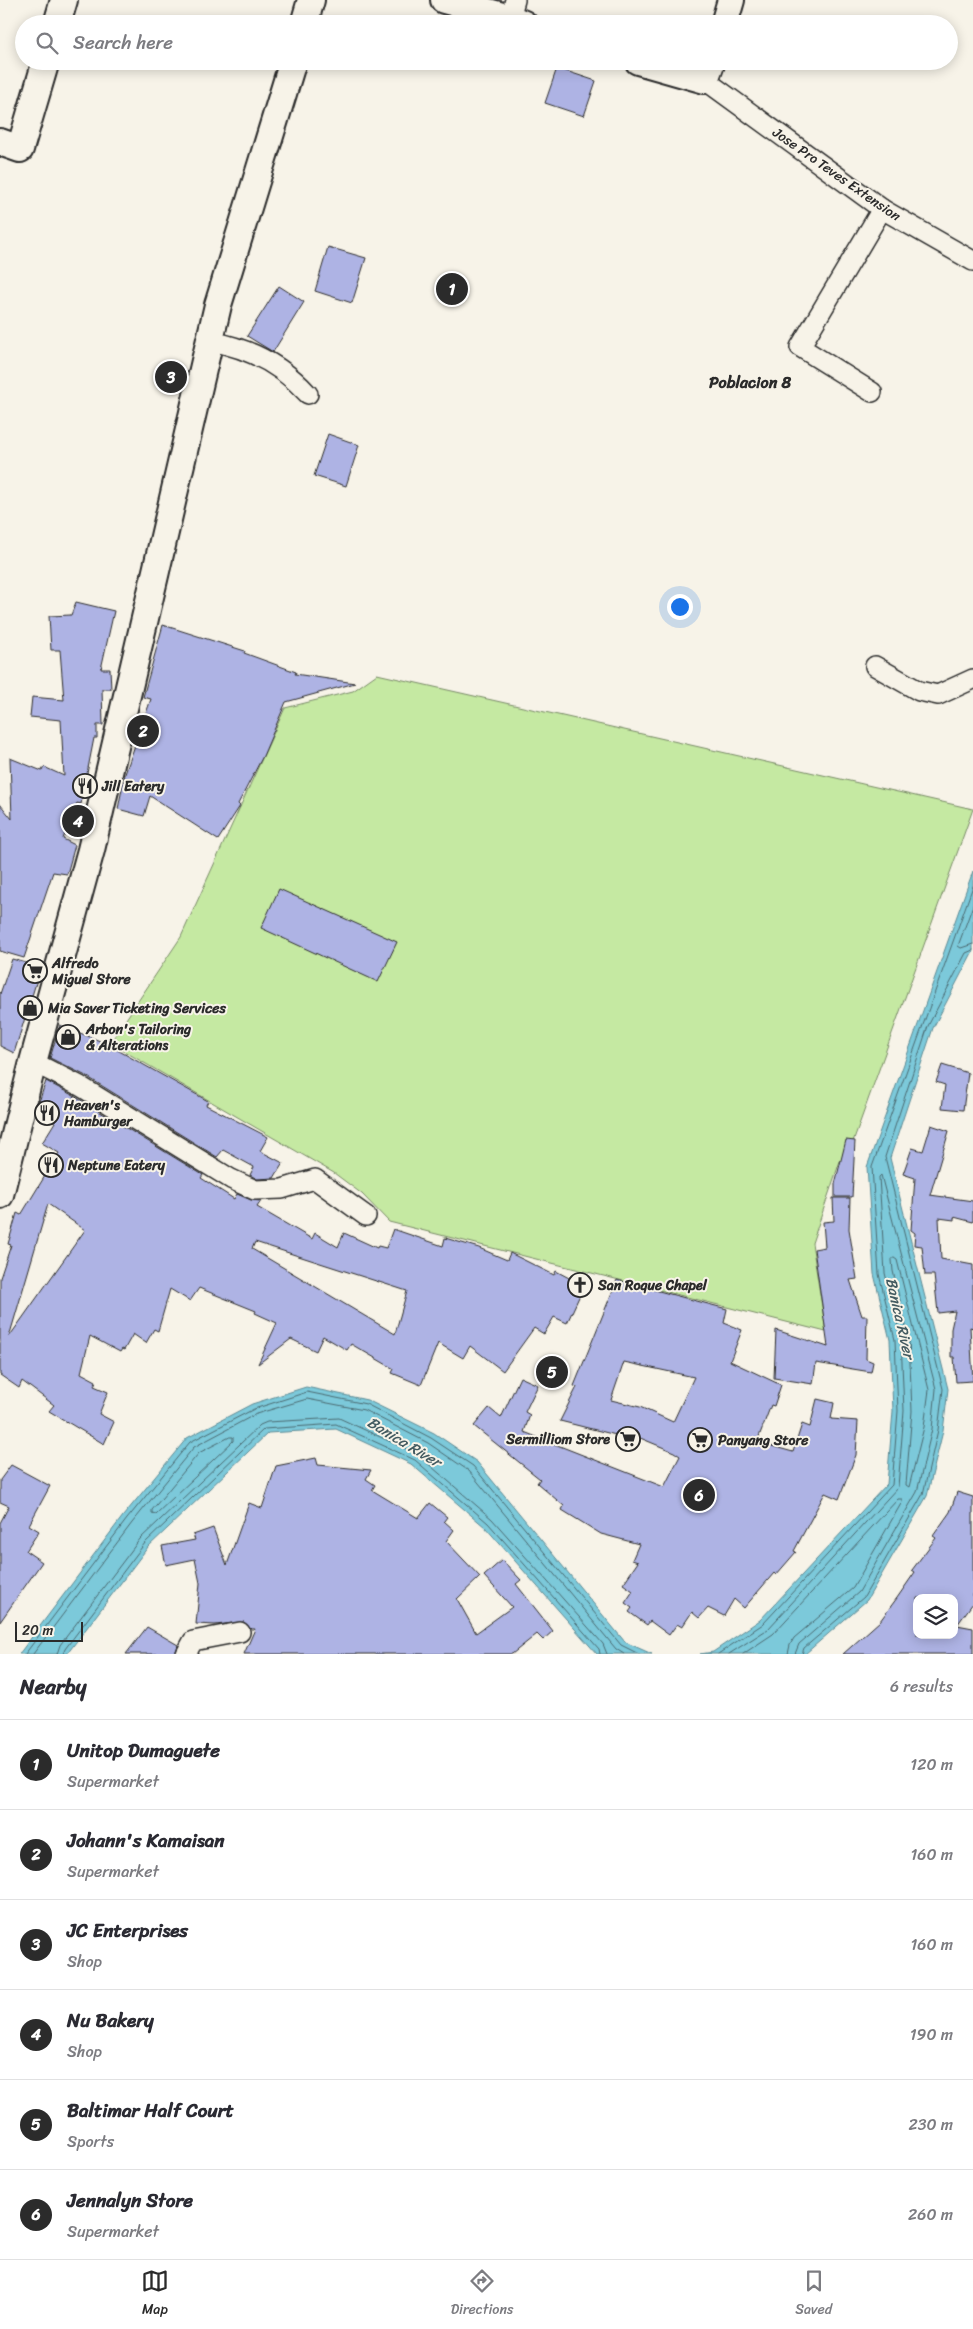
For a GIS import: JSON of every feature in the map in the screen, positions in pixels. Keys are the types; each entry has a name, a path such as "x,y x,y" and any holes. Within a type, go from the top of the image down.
{"street":[{"path":"60,15 64,0"},
{"path":"307,15 311,0"},
{"path":"444,0 517,14"},
{"path":"727,15 731,0"},
{"path":"10,145 42,70"},
{"path":"0,1195 33,1062 91,850 221,296 289,70"},
{"name":"Jose Pro Teves Extension","path":"708,71 882,209 973,261"},
{"path":"872,392 800,347 882,209"},
{"path":"210,341 229,344 264,359 283,370 308,394"},
{"path":"875,666 919,691 938,695 973,679"},
{"path":"33,1062 80,1086 231,1178 255,1190 282,1189 315,1178 366,1216"},
{"path":"186,1654 193,1641 240,1632"}],"green space":[{"path":"377,674 973,809 846,1161 840,1161 812,1243 826,1332 389,1222 362,1194 334,1173 110,1043 181,937 285,708 353,691"}],"water":[{"name":"Banica River","path":"973,871 973,951 933,1028 890,1158 948,1389 943,1431 927,1496 867,1600 805,1654 700,1654 713,1652 760,1620 887,1484 893,1411 890,1340 874,1274 867,1167"},
{"name":"Banica River","path":"306,1387 367,1400 434,1433 477,1462 625,1642 652,1654 597,1654 485,1527 411,1464 336,1429 268,1433 148,1547 67,1654 19,1654 123,1516 187,1438 252,1404"}],"building":[{"path":"556,70 563,70 596,81 584,116 545,103"},
{"path":"328,247 366,258 352,303 315,291"},
{"path":"279,286 304,302 273,352 247,336"},
{"path":"328,434 359,445 346,486 314,476"},
{"path":"76,602 114,611 101,669 110,669 111,689 102,689 103,725 97,725 97,738 94,738 81,804 77,803 63,839 75,845 67,874 53,872 24,958 0,951 0,804 12,819 10,758 42,771 44,767 64,776 61,720 30,717 32,697 64,700 60,650 51,650 49,616 71,615"},
{"path":"163,625 245,651 244,653 296,672 295,674 355,683 286,702 263,756 238,804 240,806 218,840 150,796 144,816 118,809 125,774 151,699 143,697"},
{"path":"279,889 397,942 378,982 261,928"},
{"path":"12,959 41,967 14,1053 0,1046 0,994"},
{"path":"60,1025 105,1043 208,1101 206,1105 268,1137 260,1151 283,1163 274,1178 257,1179 250,1175 254,1167 223,1150 217,1157 86,1076 50,1058"},
{"path":"942,1065 968,1073 963,1110 942,1108 945,1085 936,1082"},
{"path":"46,1081 74,1096 203,1175 201,1178 234,1199 237,1194 251,1200 261,1201 257,1207 312,1239 315,1233 338,1247 344,1233 377,1248 378,1246 386,1248 393,1229 443,1246 445,1238 479,1248 507,1260 510,1253 554,1275 556,1271 584,1286 567,1323 554,1317 544,1334 534,1328 503,1371 470,1346 463,1358 438,1343 421,1385 392,1373 394,1369 351,1344 347,1350 323,1336 316,1351 291,1339 258,1364 277,1323 255,1313 256,1311 199,1288 190,1301 170,1289 158,1331 154,1329 146,1343 133,1334 124,1350 122,1349 120,1352 90,1336 81,1373 96,1381 94,1386 108,1392 99,1414 114,1422 104,1444 49,1411 54,1405 22,1381 19,1388 0,1375 0,1278 11,1245 8,1244 17,1213 21,1215 59,1153 42,1143 55,1122 37,1108","holes":["48,1204 85,1230 9,1337","255,1242 407,1291 395,1334 252,1249"]},
{"path":"931,1125 949,1131 930,1195 973,1201 973,1222 954,1217 954,1220 939,1218 941,1259 973,1265 973,1328 970,1327 973,1381 956,1382 954,1357 951,1357 951,1329 955,1311 938,1313 934,1275 925,1275 922,1246 914,1245 915,1233 911,1230 915,1178 903,1174 912,1148 923,1151"},
{"path":"846,1140 855,1141 852,1197 835,1197 835,1184"},
{"path":"833,1198 850,1198 849,1229 857,1279 850,1280 862,1316 867,1316 866,1359 873,1362 871,1372 816,1363 813,1384 774,1378 776,1330 828,1347 814,1249 825,1247 823,1222 834,1221"},
{"path":"617,1280 727,1309 724,1323 742,1330 730,1361 781,1385 774,1406 771,1405 757,1442 793,1452 802,1424 810,1427 817,1399 834,1403 831,1419 858,1421 856,1455 839,1499 825,1493 794,1551 796,1552 776,1575 774,1573 744,1608 734,1599 724,1616 708,1608 699,1618 692,1612 682,1627 677,1624 669,1635 650,1621 647,1625 629,1612 632,1608 625,1603 633,1591 623,1584 638,1562 632,1560 639,1544 601,1534 562,1510 564,1506 537,1483 540,1479 474,1426 489,1408 501,1418 520,1377 538,1385 525,1412 530,1415 524,1432 664,1487 680,1456 674,1452 633,1435 632,1439 560,1421 577,1387 574,1386","holes":["624,1362 694,1377 673,1422 640,1407 611,1400"]},
{"path":"316,1458 318,1465 371,1470 366,1479 375,1485 372,1490 418,1518 430,1503 447,1517 444,1521 454,1530 446,1541 480,1577 457,1599 476,1633 512,1607 484,1576 502,1560 521,1580 516,1584 553,1631 543,1640 537,1634 512,1654 244,1654 255,1629 251,1629 244,1622 215,1625 196,1624 200,1583 195,1559 166,1565 162,1546 195,1540 193,1535 213,1528 227,1565 249,1503 262,1508 276,1466"},
{"path":"11,1465 50,1486 29,1525 39,1531 26,1551 42,1562 0,1622 0,1523 9,1506 0,1502 0,1480"},
{"path":"957,1492 973,1497 973,1603 958,1624 958,1594 913,1594 913,1639 958,1639 958,1625 973,1628 973,1654 843,1654 880,1621 915,1572 912,1570 936,1538 933,1536 950,1512"},
{"path":"147,1627 178,1645 175,1654 126,1654"}],"place":[{"name":"Unitop Dumaguete","path":"452,289"},
{"name":"JC Enterprises","path":"171,377"},
{"name":"Johann's Kamaisan","path":"143,731"},
{"name":"Jill Eatery","path":"85,786"},
{"name":"Nu Bakery","path":"78,821"},
{"name":"Alfredo Miguel Store","path":"35,971"},
{"name":"Mia Saver Ticketing Services","path":"30,1008"},
{"name":"Arbon's Tailoring & Alterations","path":"68,1037"},
{"name":"Heaven's Hamburger","path":"47,1113"},
{"name":"Neptune Eatery","path":"51,1165"},
{"name":"San Roque Chapel","path":"580,1285"},
{"name":"Baltimar Half Court","path":"552,1372"},
{"name":"Sermilliom Store","path":"628,1439"},
{"name":"Panyang Store","path":"700,1440"},
{"name":"Jennalyn Store","path":"699,1495"}],"district":[{"name":"Poblacion 8","path":"750,382"}]}
